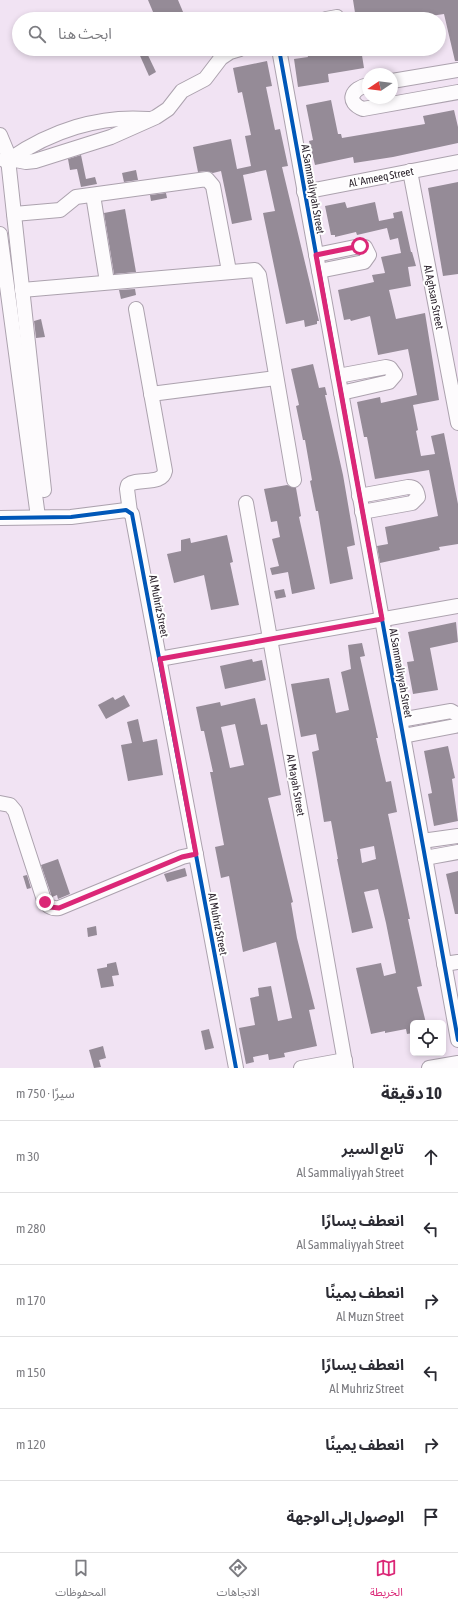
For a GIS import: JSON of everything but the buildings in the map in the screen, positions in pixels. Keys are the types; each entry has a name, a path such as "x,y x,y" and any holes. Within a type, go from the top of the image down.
{"street":[{"path":"6,160 26,162 36,161 111,137 163,114 182,91 205,79 224,56"},
{"name":"Al Sammaliyyah Street","path":"280,56 425,858 451,963 458,1040"},
{"path":"398,80 458,70"},
{"path":"362,86 358,87 354,91 352,97 353,103 357,107 363,109 391,104"},
{"path":"398,103 458,92"},
{"path":"6,160 46,138 96,120 119,118 149,119"},
{"path":"0,135 6,160 14,214 44,490"},
{"name":"Al 'Ameeq Street","path":"304,192 458,162"},
{"name":"Al Aghsan Street","path":"410,171 458,424"},
{"path":"14,214 60,210 76,198 93,195 209,180 213,186 229,271"},
{"path":"93,195 107,282"},
{"path":"0,234 38,517"},
{"path":"316,255 360,246 368,250 369,255 364,262 319,271"},
{"path":"22,290 253,269 258,273 294,480"},
{"path":"136,309 151,394 276,378"},
{"path":"338,376 386,367 394,371 395,375 389,382 341,393"},
{"name":"Al Muhriz Street","path":"151,394 164,473 159,479 132,482 128,485 127,489 130,512 160,659 236,1068"},
{"path":"359,496 408,487 413,487 417,490 418,497 412,503 362,512"},
{"name":"Al Mayah Street","path":"246,503 345,1064"},
{"path":"0,518 71,517 126,510 130,512"},
{"path":"160,659 458,606"},
{"name":"Al Sammaliyyah Street","path":"400,720 451,711 458,715"},
{"path":"403,736 455,726 458,724"},
{"path":"0,804 10,805 15,811 44,900 47,905 53,908 59,908 182,857 196,854"},
{"path":"422,841 458,836"},
{"path":"425,858 458,852"},
{"path":"429,1068 458,1063"},
{"path":"301,1068 345,1064"}],"cycle path":[{"path":"280,56 458,1040"},
{"path":"0,518 71,517 126,510 132,514 236,1068"}],"route":[{"path":"45,902 50,907 59,908 182,857 196,854 160,659 382,619 316,255 360,246"}]}
